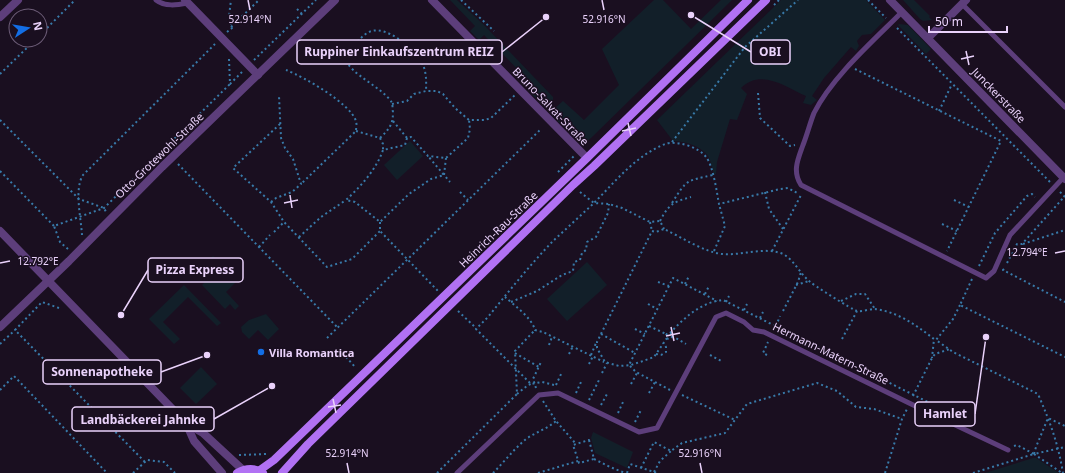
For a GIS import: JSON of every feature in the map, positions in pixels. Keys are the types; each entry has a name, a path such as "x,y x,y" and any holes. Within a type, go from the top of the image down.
{"main road":[{"name":"Heinrich-Rau-Straße","path":"262,472 748,0"},
{"name":"Heinrich-Rau-Straße","path":"282,473 308,444 376,377 766,0"},
{"path":"240,472 248,469 262,472"}],"street":[{"path":"0,17 18,0"},
{"name":"Otto-Grotewohl-Straße","path":"0,327 336,0"},
{"name":"Bruno-Salvat-Straße","path":"432,0 587,158"},
{"name":"Junckerstraße","path":"890,0 1064,178"},
{"path":"187,1 258,75"},
{"path":"928,38 964,2"},
{"path":"0,231 186,423 203,433 240,472"},
{"path":"186,423 194,441 222,473"}],"lane":[{"path":"156,0 161,4 167,5 187,1"},
{"path":"964,2 1065,107"},
{"path":"902,12 866,47 833,85 814,113 796,166 797,180 801,185 832,202 975,273"},
{"name":"Junckerstraße","path":"975,273 986,278 994,271 1010,235 1064,178"},
{"name":"Hermann-Matern-Straße","path":"540,395 558,393 639,432 657,428 716,317 726,313 744,322 753,330 764,332 1008,450"},
{"path":"457,473 540,395"}],"path":[{"path":"48,27 75,0"},
{"path":"231,0 229,16 231,27"},
{"path":"227,32 259,0"},
{"path":"54,226 104,208 248,65 316,0"},
{"path":"461,0 494,31"},
{"path":"476,329 553,242 619,177 644,154 671,142 745,47 798,0"},
{"path":"868,0 1065,197 1022,244"},
{"path":"297,9 302,14"},
{"path":"380,138 388,130 393,121 392,104 388,97 352,68 347,61 346,57 348,53 358,41 369,31 376,30 388,33 407,45 424,63 426,71 426,91"},
{"path":"83,238 80,216 79,181 83,175 216,44 220,48"},
{"path":"0,74 27,48"},
{"path":"229,58 230,84"},
{"path":"850,74 854,68 1001,141 947,252 953,255"},
{"path":"271,202 276,198 292,192 356,131 356,121 350,112 339,102 325,90 286,70"},
{"path":"939,110 952,84"},
{"path":"392,104 407,101 414,94 426,91 437,91 443,94 455,108 469,120 485,120 491,118 520,90"},
{"path":"758,93 760,118 790,146 803,144"},
{"path":"279,96 281,138 285,148 293,159 301,184"},
{"path":"0,120 79,200 104,208"},
{"path":"444,175 446,158 468,138 470,129 469,120"},
{"path":"393,121 407,138 411,137 450,182"},
{"path":"280,124 234,168 271,202 284,222 327,267 352,259 380,230"},
{"path":"327,338 540,130"},
{"path":"299,237 321,217 346,200 362,185 379,160 383,150 383,144 380,138 356,131"},
{"path":"383,150 405,145 407,138"},
{"path":"671,142 680,143 691,147 706,157 713,175 725,226 714,251"},
{"path":"164,149 338,328"},
{"path":"428,156 446,158"},
{"path":"0,171 54,226 60,242 67,250 73,247"},
{"path":"438,290 380,230 380,222 409,194 431,179 444,175"},
{"path":"660,221 665,211 684,184 689,181 713,175"},
{"path":"719,204 765,192 788,188 801,195 772,251"},
{"path":"460,192 468,200"},
{"path":"580,192 594,203 609,204 631,212 650,222 660,221"},
{"path":"765,192 769,209 783,229"},
{"path":"932,358 935,339 953,319 995,233 1027,196 1032,194 1037,199"},
{"path":"672,203 691,198"},
{"path":"346,200 355,202 380,222"},
{"path":"954,200 969,207"},
{"path":"511,302 537,291 562,275 573,271 574,262 580,260 582,253 586,250 587,242 596,237 608,213 609,204"},
{"path":"660,221 664,229 721,254 764,251 772,251 783,254 792,260 809,281 857,311 875,309 908,320 953,352 1038,394 1059,449 1062,473"},
{"path":"274,232 284,222"},
{"path":"589,364 600,334 652,231 650,222"},
{"path":"942,224 957,231"},
{"path":"652,231 656,232 664,229"},
{"path":"1065,230 1022,244 1017,244 1003,270 1065,302"},
{"path":"259,247 270,236"},
{"path":"783,311 801,272"},
{"path":"685,284 689,276"},
{"path":"629,365 673,278 717,301"},
{"path":"796,285 809,281"},
{"path":"658,282 669,286"},
{"path":"705,294 709,286"},
{"path":"841,301 856,294 865,294 875,309"},
{"path":"726,302 729,296"},
{"path":"505,297 526,315 535,330 573,346 606,363 619,366 629,365 654,357 667,338 670,339 672,336"},
{"path":"0,344 42,302 59,308"},
{"path":"648,304 657,309"},
{"path":"744,310 747,304"},
{"path":"960,305 1065,357"},
{"path":"453,316 458,311 532,384 540,395 548,411 576,444"},
{"path":"842,338 857,311"},
{"path":"760,318 763,312"},
{"path":"649,326 666,334 670,333 672,336 686,344"},
{"path":"635,329 645,334"},
{"path":"15,330 145,462"},
{"path":"517,394 514,351 535,330"},
{"path":"600,334 635,353"},
{"path":"666,334 667,338"},
{"path":"549,345 552,337"},
{"path":"597,342 597,348 606,363"},
{"path":"656,354 661,355 666,352 664,343"},
{"path":"569,354 573,346"},
{"path":"515,353 539,367"},
{"path":"710,355 723,362"},
{"path":"346,357 363,374"},
{"path":"532,384 541,362"},
{"path":"602,373 606,363"},
{"path":"629,365 637,373 654,382 734,420"},
{"path":"556,385 562,372"},
{"path":"631,384 637,373"},
{"path":"0,390 14,376 108,473"},
{"path":"589,401 599,380"},
{"path":"437,473 528,385 542,382 561,387"},
{"path":"571,392 576,394 581,382"},
{"path":"650,393 654,382"},
{"path":"654,472 660,461 682,443 725,433 747,404 817,383 837,391 856,407 874,409 902,419"},
{"path":"666,395 669,389"},
{"path":"582,398 601,406 607,394"},
{"path":"623,402 617,414 623,417"},
{"path":"634,423 641,410"},
{"path":"1048,418 1065,426"},
{"path":"1034,454 1048,418"},
{"path":"629,420 640,426"},
{"path":"493,473 526,440 556,421"},
{"path":"578,461 573,445 589,440 594,459"},
{"path":"641,468 654,442 671,451"},
{"path":"1008,450 1017,445 1034,454 1062,473"},
{"path":"973,473 1034,454 1065,447"},
{"path":"538,473 578,461 579,463 594,459 626,473 630,464 657,473"},
{"path":"133,473 148,460 164,462 175,473"}],"shaded area":[{"path":"450,0 457,0 484,25 553,97 553,102 545,108 528,90 533,85 484,35 479,40 470,31 475,26"},
{"path":"654,0 663,0 691,29 721,0 732,0 591,138 586,142 581,140 567,130 551,115 554,109 563,101 584,120 619,85 602,49"},
{"path":"781,0 866,0 885,20 871,34 862,35 857,41 859,46 856,51 851,47 824,78 812,96 817,100 811,105 803,103 806,96 774,81 765,79 757,80 749,82 741,88 747,94 737,120 730,119 717,162 716,174 714,174 709,158 705,152 692,145 673,141 657,120"},
{"path":"903,0 914,0 932,20 923,21 920,19"},
{"path":"898,25 908,25 931,49 926,54"},
{"path":"410,141 423,156 397,180 384,165"},
{"path":"213,256 219,262 199,282 193,276"},
{"path":"587,262 607,285 567,321 547,299"},
{"path":"222,265 237,281 226,292 239,306 235,310 230,304 225,309 202,285"},
{"path":"184,285 221,323 217,326 188,297 163,322 180,339 174,344 149,319"},
{"path":"266,314 279,329 268,340 258,330 249,339 242,332 241,327 249,320"},
{"path":"201,367 217,384 196,404 180,388"},
{"path":"593,432 633,452 627,468 595,453 591,438"},
{"path":"1033,458 1036,458 1059,473 985,473"}],"place":[{"name":"OBI","path":"691,15"},
{"name":"Ruppiner Einkaufszentrum REIZ","path":"546,17"},
{"name":"Pizza Express","path":"121,315"},
{"name":"Hamlet","path":"986,337"},
{"name":"Villa Romantica","path":"261,352"},
{"name":"Sonnenapotheke","path":"207,355"},
{"name":"Landbäckerei Jahnke","path":"272,386"}]}
